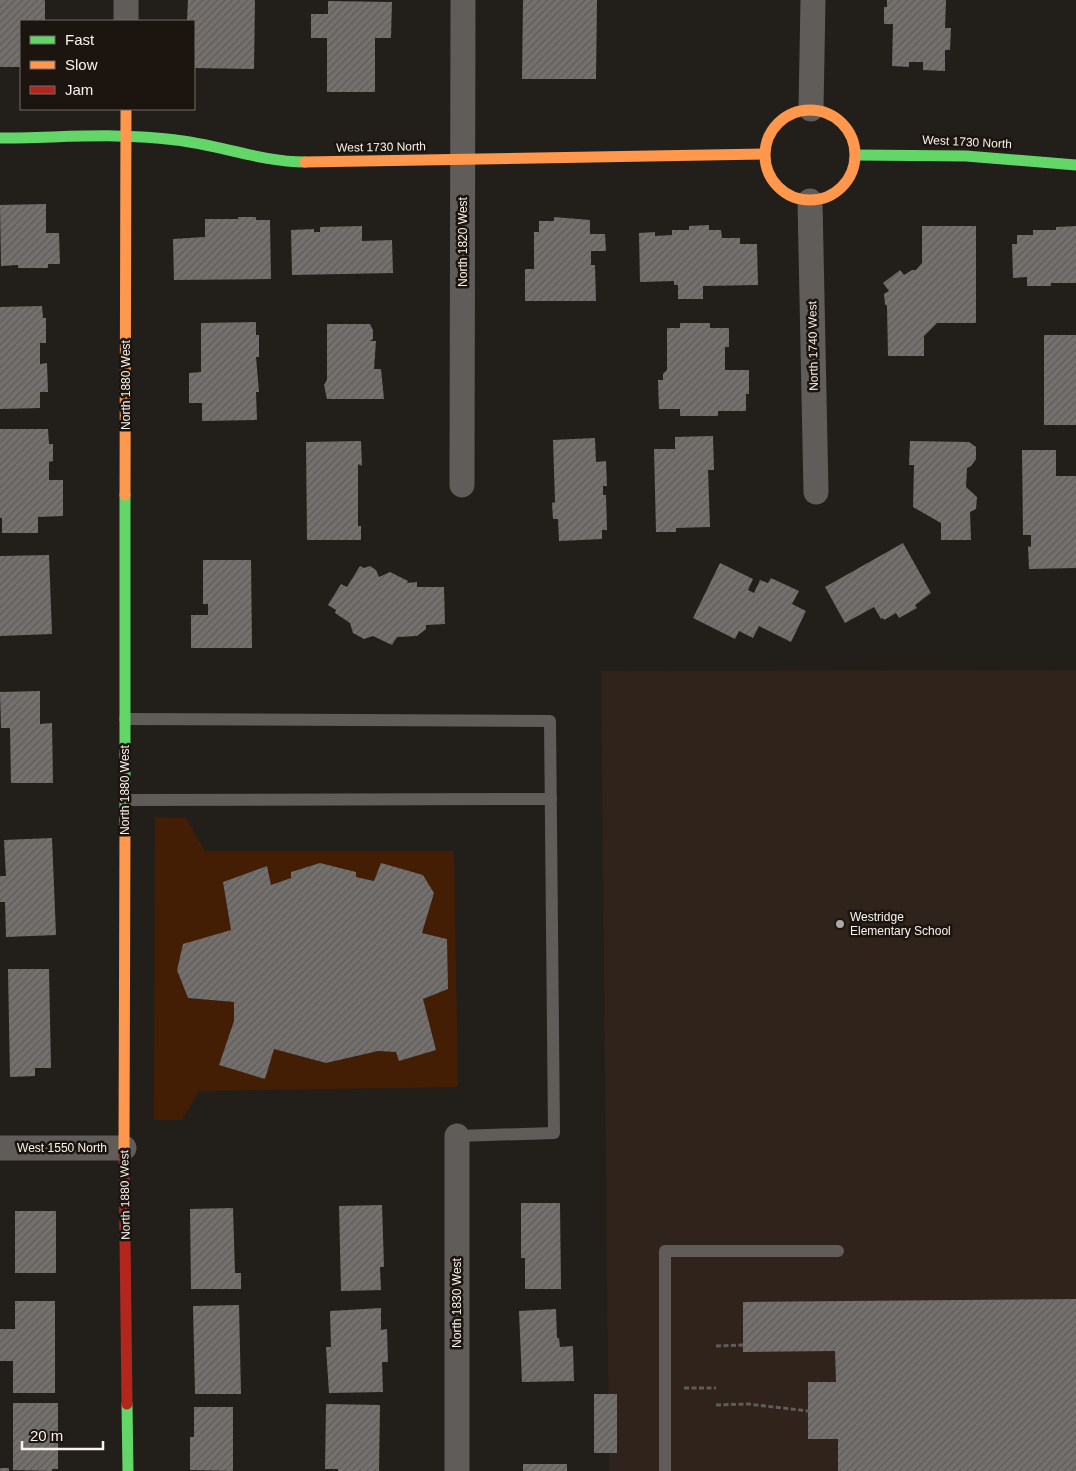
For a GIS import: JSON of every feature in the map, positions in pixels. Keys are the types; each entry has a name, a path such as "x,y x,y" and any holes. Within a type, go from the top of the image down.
{"street":[{"path":"126,0 126,20"},
{"name":"North 1820 West","path":"462,485 463,0"},
{"path":"811,109 813,0"},
{"path":"811,109 828,113 843,122 853,137 856,155 853,172 843,187 828,197 810,201 793,197 778,187 768,172 764,154 768,137 778,122 793,113 811,109"},
{"name":"North 1880 West","path":"126,110 124,1148 128,1471"},
{"name":"West 1730 North","path":"0,138 126,137 194,142 259,158 290,162 764,154"},
{"name":"West 1730 North","path":"856,155 915,153 1018,158 1076,165"},
{"name":"North 1740 West","path":"810,201 816,492"},
{"name":"North 1830 West","path":"457,1136 457,1471"},
{"name":"West 1550 North","path":"0,1148 124,1148"}],"lane":[{"path":"125,719 550,720 554,1133 457,1136"},
{"path":"125,800 551,799"},
{"path":"665,1471 665,1252 838,1252"}],"path":[{"path":"716,1346 743,1345"},
{"path":"665,1388 716,1388"},
{"path":"716,1405 748,1404 808,1411"}],"shaded area":[{"name":"Westridge Elementary School","path":"1076,670 1076,1471 609,1471 601,671"},
{"path":"155,817 186,818 205,851 454,851 458,1087 199,1091 182,1120 154,1120","holes":["320,863 356,872 356,877 374,881 382,864 423,875 434,893 422,933 447,939 448,989 423,999 436,1050 399,1061 396,1052 378,1051 326,1063 274,1049 265,1079 219,1065 234,1021 234,1002 188,998 177,970 183,945 231,930 223,882 266,866 271,885 291,878 291,872"]}],"building":[{"path":"0,0 45,0 45,20 20,20 20,67 0,67"},
{"path":"188,0 255,0 254,69 195,68 195,20 187,20"},
{"path":"523,0 597,0 596,79 522,79"},
{"path":"887,0 946,0 945,28 951,28 950,50 945,50 945,71 923,70 923,62 909,62 909,67 892,66 893,24 884,24 884,7 887,7"},
{"path":"328,1 392,2 391,38 375,38 375,92 327,92 327,38 311,38 311,14 328,14"},
{"path":"46,204 46,233 59,233 60,264 48,264 48,268 18,268 18,265 1,266 0,205"},
{"path":"238,217 256,217 256,220 270,220 271,279 174,280 173,239 205,237 205,219 238,219"},
{"path":"554,217 590,220 590,234 605,234 606,251 591,251 591,265 595,265 596,301 525,301 525,269 534,269 534,232 539,232 539,221 554,221"},
{"path":"709,225 709,230 721,230 722,238 740,238 740,244 757,244 758,285 703,286 703,299 678,299 678,285 674,285 674,281 640,282 639,233 655,232 655,236 672,235 672,230 689,230 689,226"},
{"path":"362,226 362,241 392,240 393,273 292,275 291,230 314,229 314,232 320,232 320,227"},
{"path":"922,226 976,226 976,323 937,323 924,336 924,356 888,356 887,306 884,294 889,291 883,283 900,270 904,275 912,270 916,270 922,263"},
{"path":"1076,226 1076,283 1051,283 1051,286 1027,286 1027,277 1013,278 1012,244 1017,244 1017,235 1033,235 1033,230 1056,230 1056,227"},
{"path":"42,306 43,318 46,318 46,343 40,343 40,364 47,363 48,392 40,392 40,408 0,409 0,307"},
{"path":"256,322 256,335 259,335 259,357 256,357 259,392 256,392 257,420 202,421 202,403 189,403 189,373 201,372 201,323"},
{"path":"680,323 710,323 710,328 729,328 729,347 725,347 725,370 749,370 749,394 746,394 746,411 718,411 718,416 680,416 680,409 659,409 658,380 663,380 663,374 667,370 667,328 680,328"},
{"path":"327,324 370,324 373,330 373,339 370,341 376,341 374,369 381,369 384,399 327,399 324,385 327,380"},
{"path":"1044,335 1076,335 1076,425 1044,425"},
{"path":"0,429 48,429 49,444 53,444 53,461 49,462 49,480 63,480 63,516 38,517 38,533 2,533 2,518 0,518"},
{"path":"713,436 714,470 708,470 710,527 676,528 676,532 656,532 654,449 675,449 675,437"},
{"path":"595,438 596,462 606,461 607,486 603,486 603,495 606,495 607,530 602,530 602,539 559,541 558,519 553,519 552,503 555,502 553,440"},
{"path":"361,441 362,466 358,464 358,526 361,526 361,540 307,540 306,442"},
{"path":"910,441 969,442 976,447 976,459 967,468 966,487 977,497 976,509 970,512 971,540 941,540 941,523 913,507 914,465 909,465"},
{"path":"1022,450 1056,450 1056,476 1076,476 1076,568 1029,569 1028,546 1031,547 1031,535 1023,535"},
{"path":"903,543 931,593 915,605 917,608 899,618 896,613 884,620 883,618 881,619 874,607 845,623 825,587"},
{"path":"49,555 52,634 0,636 0,556"},
{"path":"203,560 251,560 252,648 191,648 191,615 208,615 208,604 203,604"},
{"path":"720,563 753,579 748,590 754,593 760,580 768,583 771,578 799,591 792,604 806,611 791,642 759,626 753,638 739,631 735,639 693,618"},
{"path":"360,566 364,568 370,566 376,570 379,577 390,572 408,581 407,583 417,582 417,587 444,587 445,624 426,625 426,629 417,636 397,637 392,645 373,636 364,639 353,633 350,623 335,613 336,610 328,605 341,584 347,587"},
{"path":"40,691 40,724 52,723 53,783 11,783 10,728 1,728 0,692"},
{"path":"52,838 56,935 6,937 5,902 0,902 0,876 6,876 4,840"},
{"path":"320,863 356,872 356,877 374,881 381,863 423,875 434,893 422,933 447,939 448,989 423,999 436,1050 399,1061 396,1052 378,1051 326,1063 274,1049 265,1079 219,1065 234,1021 234,1002 188,998 177,970 183,944 231,930 223,882 267,866 271,885 291,878 291,872"},
{"path":"8,969 49,969 51,1068 35,1068 35,1076 10,1077"},
{"path":"521,1203 560,1203 561,1289 525,1289 525,1258 521,1258"},
{"path":"382,1205 384,1267 380,1267 381,1290 341,1291 339,1206"},
{"path":"233,1208 235,1273 241,1273 241,1289 191,1289 190,1209"},
{"path":"15,1211 56,1211 56,1273 15,1273"},
{"path":"1076,1299 1076,1471 838,1471 838,1439 808,1439 808,1382 836,1382 835,1351 743,1352 743,1302"},
{"path":"15,1301 55,1301 55,1393 13,1393 13,1361 0,1361 0,1329 15,1329"},
{"path":"239,1305 241,1394 195,1394 193,1306"},
{"path":"381,1308 381,1330 387,1329 388,1362 382,1362 383,1392 329,1393 326,1347 331,1347 330,1311"},
{"path":"556,1309 557,1338 559,1338 560,1347 573,1346 574,1381 522,1382 519,1311"},
{"path":"594,1394 617,1394 617,1453 594,1453"},
{"path":"13,1403 58,1403 58,1469 52,1469 52,1471 13,1470"},
{"path":"326,1404 380,1405 379,1471 338,1471 338,1469 325,1469"},
{"path":"194,1407 233,1407 233,1471 190,1470 190,1437 194,1437"},
{"path":"523,1464 567,1464 567,1471 523,1471"},
{"path":"0,1468 9,1468 9,1471 0,1471"}],"traffic: fast":[{"path":"0,138 132,136 192,142 272,159 305,162"},
{"path":"856,155 966,156 1076,165"},
{"path":"125,495 125,819"},
{"path":"127,1404 128,1471"}],"traffic: slow":[{"path":"125,495 126,110"},
{"path":"810,110 827,113 842,123 852,138 855,155 852,172 842,187 827,197 810,200 793,197 778,187 768,172 765,155 768,138 778,123 793,113 810,110"},
{"path":"305,162 764,154"},
{"path":"124,1153 125,819"}],"traffic: jam":[{"path":"124,1153 127,1404"}],"place":[{"name":"Westridge Elementary School","path":"840,924"}]}
